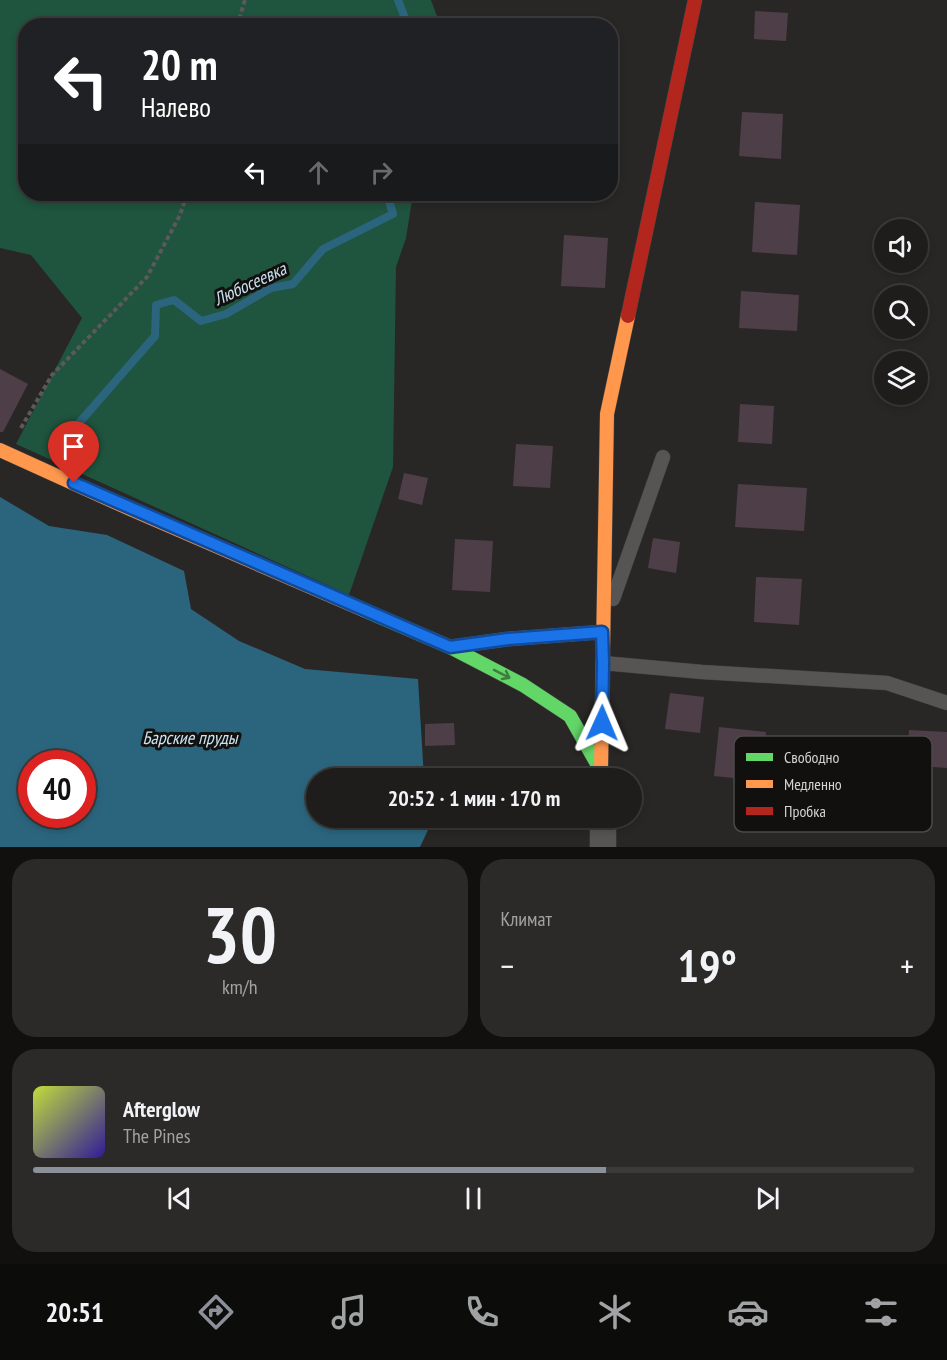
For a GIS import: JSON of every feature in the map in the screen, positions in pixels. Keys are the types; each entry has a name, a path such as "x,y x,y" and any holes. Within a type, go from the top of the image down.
{"street":[{"path":"601,768 607,414 695,0"},
{"path":"3,451 130,509 450,647 523,685 570,716 598,768"},
{"path":"450,647 508,639 602,632"},
{"path":"570,716 602,700"},
{"path":"603,828 603,847"}],"lane":[{"path":"602,632 663,457"},
{"path":"603,663 702,672 887,683 947,703"}],"path":[{"path":"239,18 245,0"},
{"path":"3,451 52,375 147,277 180,215 185,201"}],"green space":[{"path":"0,0 431,0 438,18 18,18 18,201 412,201 406,238 396,267 393,467 349,595 16,444 82,318 31,255 0,248"}],"water":[{"name":"Барские пруды","path":"0,497 49,526 107,535 184,571 191,609 239,641 305,669 418,679 423,768 306,768 306,828 428,828 420,847 0,847"}],"building":[{"path":"755,11 788,13 786,41 754,39"},
{"path":"742,112 783,114 781,159 739,156"},
{"path":"755,202 800,205 797,255 752,252"},
{"path":"564,235 608,238 605,288 561,286"},
{"path":"741,291 799,295 797,331 739,328"},
{"path":"0,369 28,384 3,432 0,432"},
{"path":"740,404 774,406 772,444 738,442"},
{"path":"516,444 553,446 550,488 513,486"},
{"path":"404,473 428,478 422,505 398,499"},
{"path":"738,484 807,488 804,531 735,527"},
{"path":"653,538 680,542 676,573 648,568"},
{"path":"455,539 493,541 490,592 452,590"},
{"path":"756,577 802,579 799,625 754,622"},
{"path":"670,693 704,697 700,733 665,729"},
{"path":"454,723 455,745 425,746 425,724"},
{"path":"719,727 766,732 766,736 734,736 734,778 714,776"},
{"path":"909,730 947,732 947,768 932,767 932,736 909,736"}],"waterway":[{"name":"Любосеевка","path":"398,0 405,18"},
{"name":"Любосеевка","path":"58,447 155,336 156,305 174,300 201,321 226,314 271,288 293,284 323,249 393,214 389,201"}],"traffic: fast":[{"path":"364,610 450,647 523,685 570,716 599,768"}],"traffic: slow":[{"path":"601,768 607,414 628,316"},
{"path":"0,450 364,610"},
{"path":"450,647 508,639 602,632"}],"traffic: jam":[{"path":"628,316 695,0"}],"route":[{"path":"74,483 450,647 508,639 602,632 602,723"}]}
